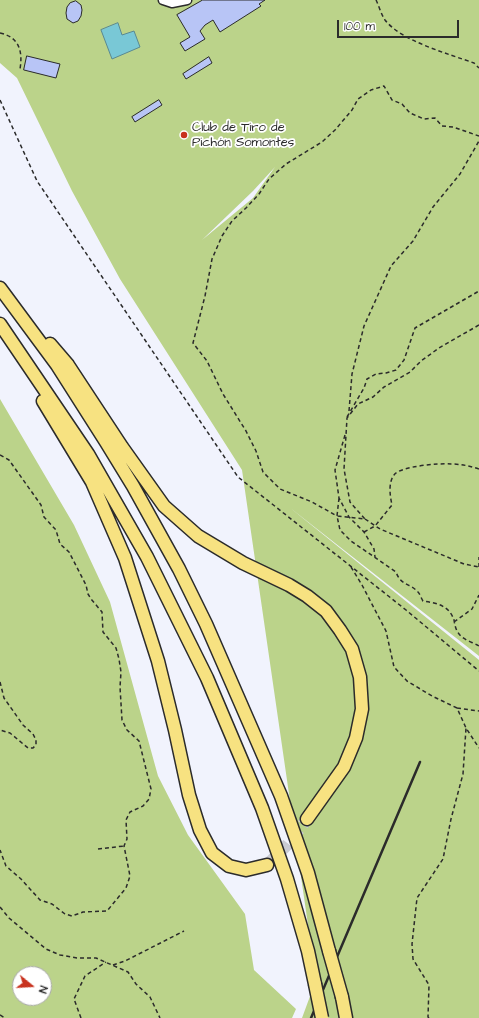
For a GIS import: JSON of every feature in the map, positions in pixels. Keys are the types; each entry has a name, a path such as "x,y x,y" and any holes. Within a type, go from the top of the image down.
{"highway":[{"path":"2,290 68,365 122,447 164,506 198,536 243,563 308,596 326,611 352,649 360,677 362,709 356,738 344,767 307,819"},
{"path":"2,290 57,365 133,486 179,568 206,624 280,796 308,873 330,950 346,1018"},
{"path":"1,325 17,361 34,386 92,482 125,558 158,660 189,795 200,830 212,853 229,866 246,870 267,865"},
{"path":"1,325 88,454 147,557 207,678 267,822 287,879 308,951 322,1018"}],"street":[{"path":"162,0 172,3 187,0"}],"path":[{"path":"376,0 386,20 403,36 474,63 479,68"},
{"path":"0,33 8,35 18,43 21,55 20,69"},
{"path":"365,519 337,516 312,502 280,489 263,472 256,451 246,431 223,394 207,361 193,343 204,303 212,259 222,236 232,221 259,194 269,179 286,164 322,142 346,118 358,99 371,90 384,86 392,100 402,104 410,113 424,119 435,118 442,126 453,127 479,136"},
{"path":"0,100 37,182 238,477 406,610 479,671"},
{"path":"349,412 352,374 364,326 391,266 414,241 433,207 460,174 479,141"},
{"path":"479,291 415,328 404,360 396,370 376,374 367,379 364,388 346,418 344,469 350,502 365,519 375,526 464,564 479,567 479,557"},
{"path":"346,418 358,404 373,397 384,387 410,372 421,361 439,348 479,325"},
{"path":"346,431 334,470 339,498 337,516 340,530 351,541 396,572 398,578 403,583 419,592 423,601 441,604 448,610 454,622 455,628 461,636 479,646"},
{"path":"0,455 9,460 41,506 44,517 56,530 60,544 68,552 86,585 88,594 102,612 103,632 116,648 122,672 120,688 122,720 127,730 139,741 151,789 149,799 143,806 130,812 126,820 127,839 124,846 130,876 126,888 107,911 83,912 72,916 65,914 52,904 40,900 6,866 0,850"},
{"path":"364,532 375,526 392,505 390,483 394,475 398,472 415,467 450,464 466,465 479,469"},
{"path":"339,498 349,517 364,532 374,549 375,558"},
{"path":"350,566 362,585 386,631 394,668 407,681 432,696 457,708 479,711"},
{"path":"454,622 472,609 479,595"},
{"path":"0,682 4,698 23,725 33,734 36,740 36,745 33,748 28,748 10,733 0,730"},
{"path":"457,708 466,728 479,748"},
{"path":"429,1018 429,985 413,959 412,944 417,898 443,859 450,819 463,774 466,728"},
{"path":"98,848 124,846"},
{"path":"0,908 9,918 46,949 60,955 77,958 96,958 128,972 136,984 150,997 160,1018"},
{"path":"112,965 125,961 184,931"},
{"path":"81,1018 74,999 78,989 85,976 106,962"},
{"path":"0,1014 5,1018"}],"green space":[{"path":"0,0 479,0 479,656 289,507 479,660 479,1018 302,1018 316,980 242,470 120,279 72,191 17,78 0,63","holes":["275,167 253,198 202,240 253,191"]},
{"path":"0,399 74,525 110,602 158,776 188,835 245,914 254,970 296,1009 292,1018 0,1018"}],"water":[{"path":"118,23 122,35 134,31 140,47 112,59 101,30"}],"building":[{"path":"203,0 265,0 259,4 261,6 220,32 213,20 205,25 200,31 205,39 185,51 180,43 190,37 177,15"},
{"path":"76,1 81,5 82,10 78,21 73,23 67,19 66,13 67,7 70,3"},
{"path":"27,56 60,64 56,78 24,70"},
{"path":"209,57 212,63 186,79 183,74"},
{"path":"159,100 162,105 135,122 132,117"}],"tunnel":[{"path":"267,865 287,845 307,819"}],"railway":[{"path":"311,1018 420,762"}],"place":[{"name":"Club de Tiro de Pichón Somontes","path":"184,135"}]}
